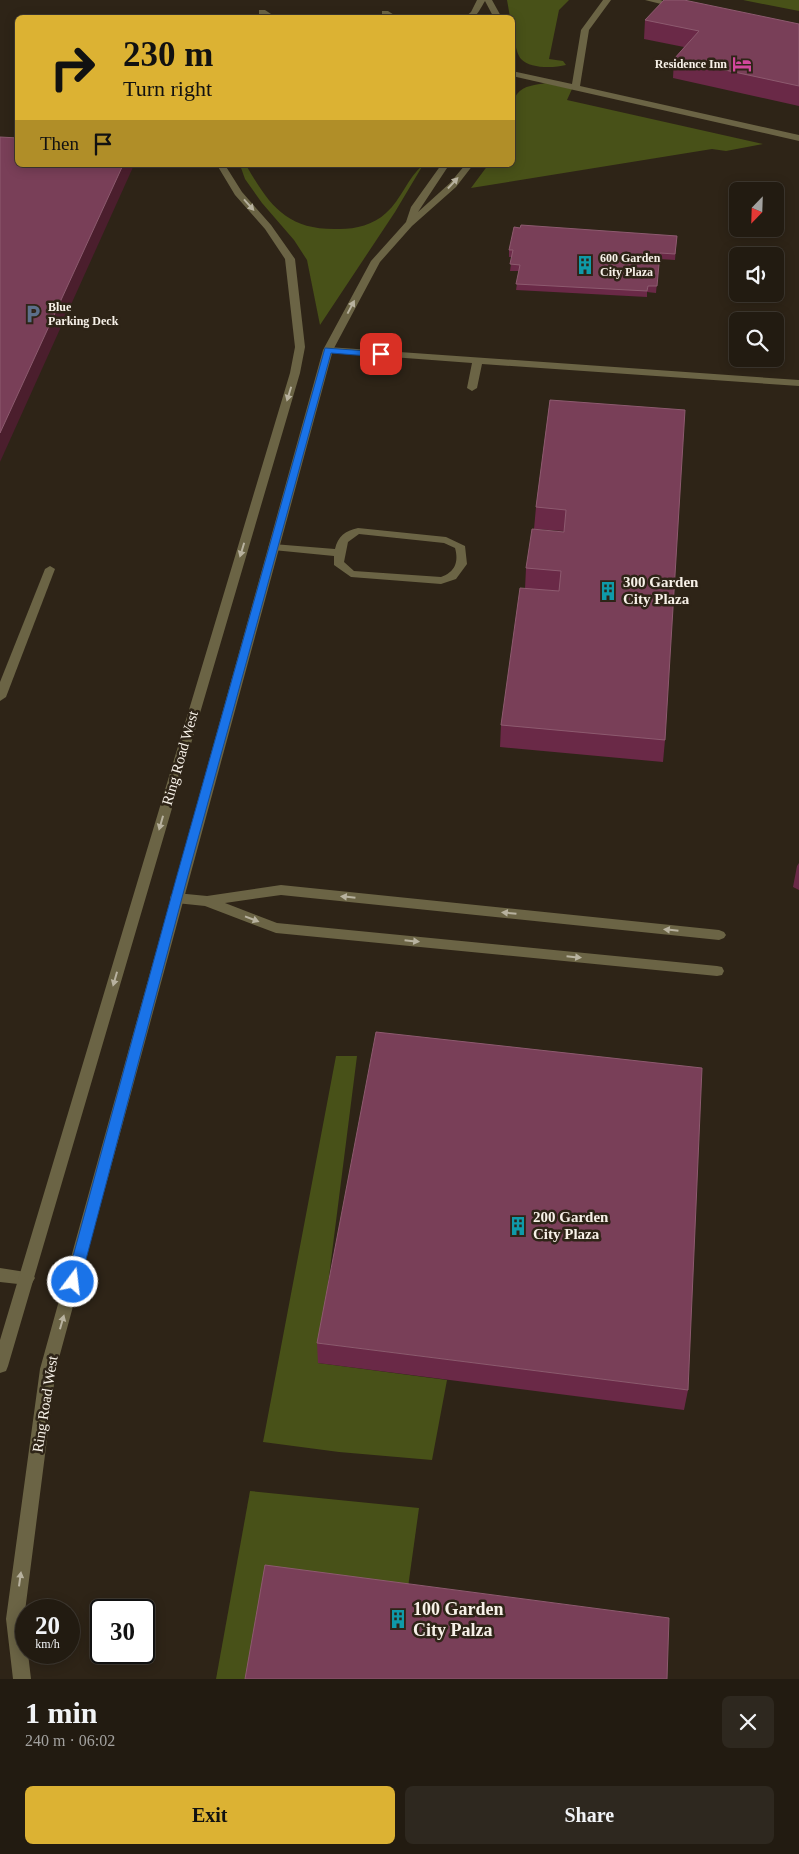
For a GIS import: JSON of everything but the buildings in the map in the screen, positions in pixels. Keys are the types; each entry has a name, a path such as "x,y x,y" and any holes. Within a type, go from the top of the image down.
{"street":[{"path":"472,15 481,0"},
{"path":"488,0 496,15"},
{"path":"576,87 584,30 607,0"},
{"path":"649,0 686,8"},
{"path":"385,13 389,15"},
{"path":"515,74 799,138"},
{"name":"Ring Road West","path":"0,1366 295,373 300,347 290,259 268,227 238,193 223,167"},
{"path":"409,224 415,207 444,167"},
{"name":"Ring Road West","path":"22,1679 15,1620 48,1368 328,350 376,261 409,224 452,185 467,167"},
{"path":"328,350 799,383"},
{"path":"472,388 478,362"},
{"path":"358,531 446,540 460,546 464,556 462,566 457,574 441,582 351,574 338,563 340,553 344,538 358,531"},
{"path":"273,547 340,553"},
{"path":"0,697 50,569"},
{"path":"206,902 281,890 719,935"},
{"path":"176,898 206,902 276,928 717,972"},
{"path":"0,1275 27,1278"}],"green space":[{"path":"507,0 569,0 559,10 549,59 563,61 566,65 555,67 536,66 530,65 521,59 515,41 515,15 510,15"},
{"path":"743,0 799,0 799,11"},
{"path":"546,83 572,89 567,100 763,144 726,151 712,149 471,188 487,167 515,167 515,97 520,91 530,86"},
{"path":"241,167 247,167 273,204 282,214 294,221 322,229 340,229 364,226 376,221 391,208 413,176 422,167 395,212 320,325 307,260 294,240 262,203 245,179"},
{"path":"336,1056 357,1056 318,1363 447,1380 432,1460 339,1452 263,1442"},
{"path":"250,1491 419,1508 406,1602 250,1679 216,1679"}],"place":[{"name":"Residence Inn","path":"742,64"},
{"name":"600 Garden City Plaza","path":"585,265"},
{"name":"Blue Parking Deck","path":"33,314"},
{"name":"300 Garden City Plaza","path":"608,591"},
{"name":"200 Garden City Plaza","path":"518,1226"},
{"name":"100 Garden City Palza","path":"398,1619"}],"route":[{"path":"73,1282 181,879 328,350 381,354"}]}
